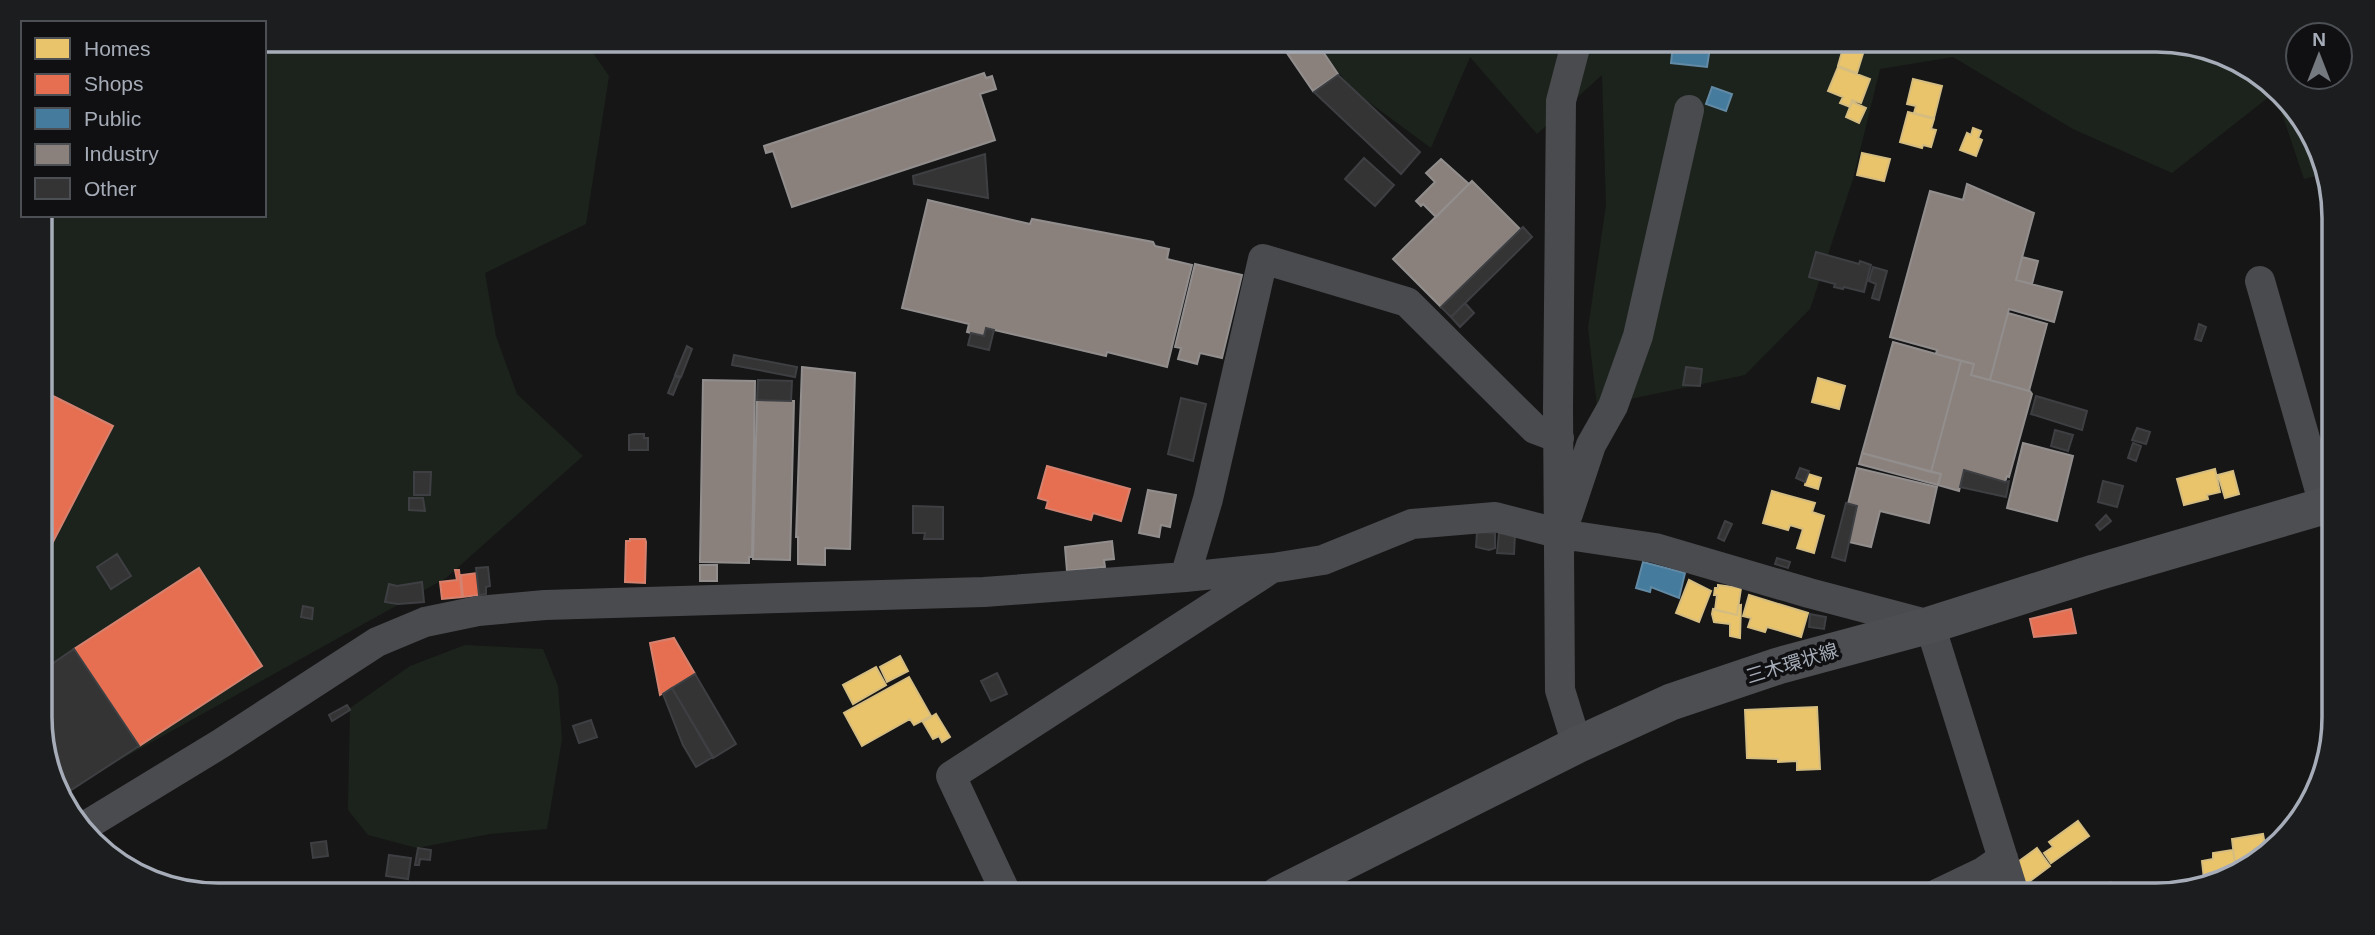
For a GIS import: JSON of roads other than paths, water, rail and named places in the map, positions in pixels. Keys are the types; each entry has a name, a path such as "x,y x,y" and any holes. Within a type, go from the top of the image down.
{"main road":[{"name":"三木環状線","path":"1303,882 1577,745 1671,702 1779,666 1930,625 2094,573 2322,506"}],"street":[{"path":"1574,52 1561,101 1560,690 1577,745"},
{"path":"1561,534 1591,446 1613,406 1638,336 1689,110"},
{"path":"1185,577 1208,499 1263,259 1408,302 1535,429 1559,438"},
{"path":"2260,281 2322,481"},
{"path":"91,822 377,642 425,622 478,611 545,605 984,592 1185,577 1323,560 1412,524 1495,517 1561,534 1655,548 1930,625 2010,882"},
{"path":"1001,883 950,776 1273,568"},
{"path":"1962,882 2003,858"}]}
